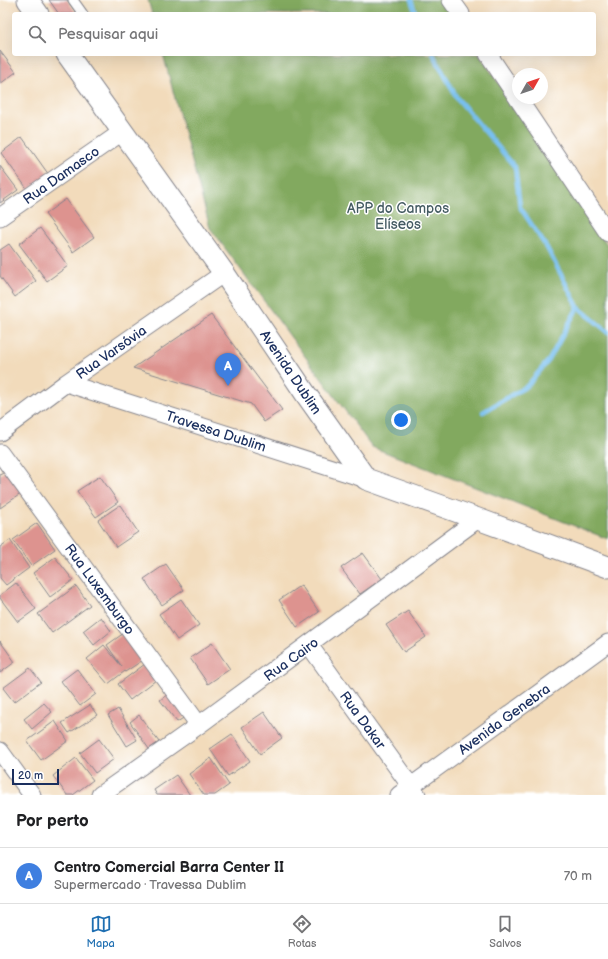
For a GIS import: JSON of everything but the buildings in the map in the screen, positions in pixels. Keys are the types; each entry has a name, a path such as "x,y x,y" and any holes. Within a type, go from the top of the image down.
{"street":[{"path":"451,0 460,12"},
{"name":"Avenida Dublim","path":"68,56 224,273 305,394 366,479"},
{"path":"489,56 608,233"},
{"name":"Rua Damasco","path":"0,217 122,132"},
{"name":"Rua Varsóvia","path":"0,432 66,383 224,273"},
{"name":"Travessa Dublim","path":"66,383 366,479"},
{"name":"Rua Luxemburgo","path":"0,453 199,726"},
{"path":"366,479 608,567"},
{"name":"Rua Cairo","path":"100,795 199,726 478,519"},
{"name":"Avenida Genebra","path":"409,792 608,643"},
{"name":"Rua Dakar","path":"309,645 409,792"},
{"path":"0,751 32,795"}],"lane":[{"path":"73,0 82,12"}],"green space":[{"path":"148,0 443,0 452,12 151,12"},
{"name":"APP do Campos Elíseos","path":"164,56 480,56 608,246 608,539 372,447 210,228"}],"waterway":[{"path":"411,0 415,12"},
{"path":"434,56 457,98 515,167 520,207 547,248 578,307 608,332"},
{"path":"483,412 527,386 549,360 578,307"}],"place":[{"name":"Centro Comercial Barra Center II","path":"228,386"}]}
